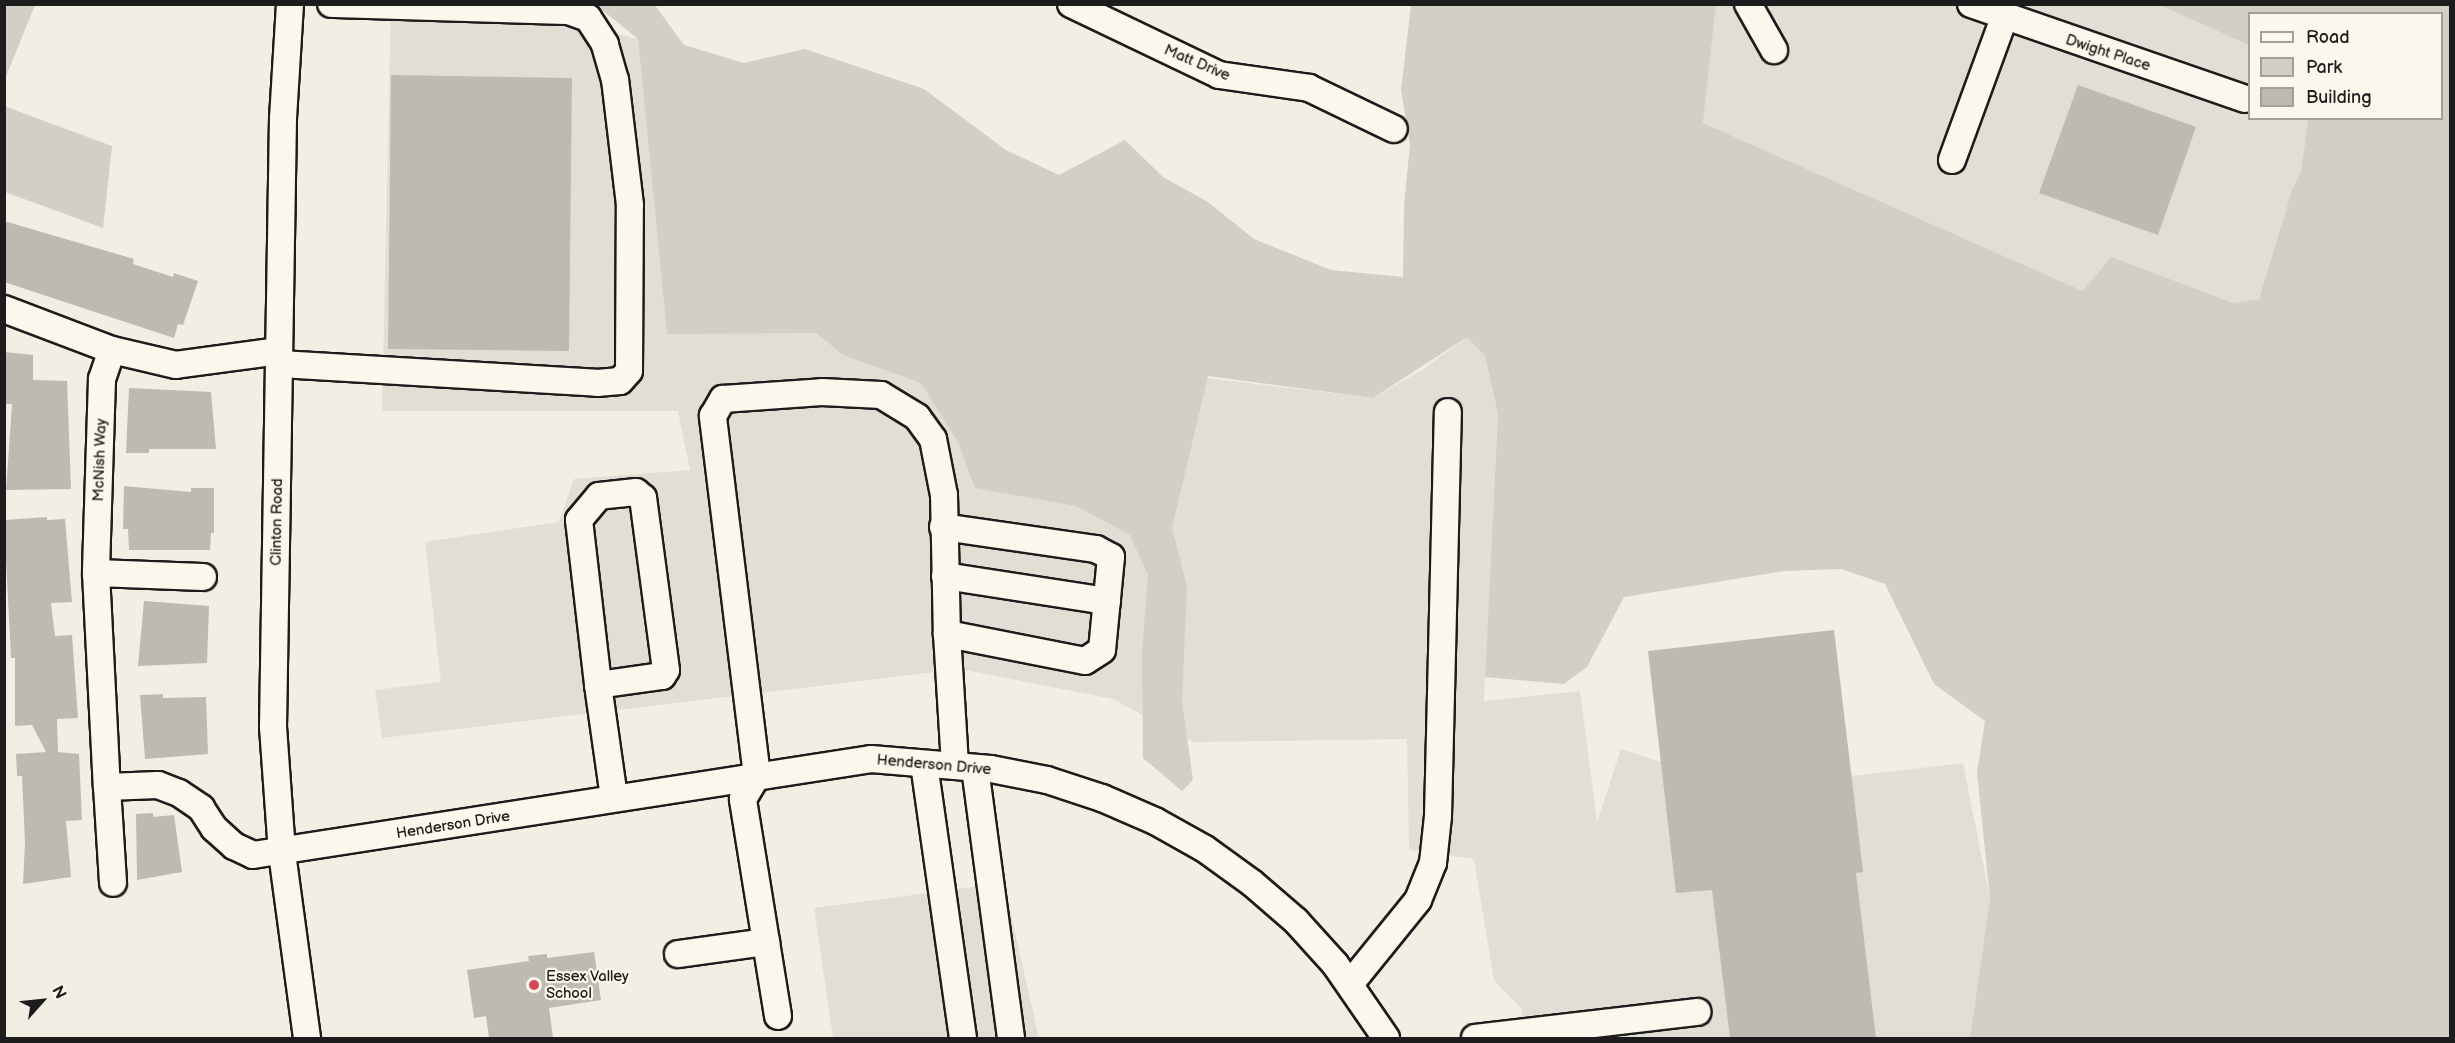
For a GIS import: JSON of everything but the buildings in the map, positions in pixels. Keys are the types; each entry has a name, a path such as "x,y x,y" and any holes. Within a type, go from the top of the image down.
{"street":[{"name":"Clinton Road","path":"290,4 283,118 273,726 282,853 307,1038"},
{"path":"4,309 112,350 176,365 280,358 597,382 620,381 629,371 630,205 615,80 605,44 588,18 569,11 331,4"},
{"name":"Matt Drive","path":"1071,4 1219,75 1309,88 1394,129"},
{"path":"1748,4 1774,50"},
{"name":"Dwight Place","path":"1971,4 2004,18 2245,99"},
{"path":"1952,160 2004,18"},
{"name":"McNish Way","path":"112,350 102,379 96,573 113,883"},
{"path":"777,1016 743,799 757,776 713,416 723,399 822,392 881,395 917,417 933,439 944,495 947,634 965,767 1011,1038"},
{"path":"1350,984 1418,900 1433,863 1438,816 1448,412"},
{"path":"598,685 662,676 666,670 643,498 636,492 599,496 579,520 598,685 614,798"},
{"path":"944,527 1096,549 1111,557 1102,651 1085,661 947,634"},
{"path":"96,573 203,577"},
{"path":"945,576 1107,601"},
{"name":"Henderson Drive","path":"282,853 614,798 871,759 965,767 1047,780 1102,798 1155,821 1205,849 1252,883 1296,921 1350,984 1386,1038"},
{"path":"924,764 963,1038"},
{"path":"107,787 158,784 179,792 201,808 234,846 253,855 282,853"},
{"path":"678,954 766,942"},
{"path":"1475,1038 1511,1036 1697,1012"}],"shaded area":[{"path":"391,5 501,5 638,39 667,333 831,333 1373,398 1422,370 1467,337 1485,356 1498,414 1484,701 1580,691 1597,822 1621,749 1820,814 1843,757 1853,776 1963,763 1990,899 1970,1038 1526,1038 1521,1008 1494,980 1474,859 1409,850 1407,739 1193,742 1113,699 960,669 382,738 375,690 441,682 425,542 559,522 574,479 690,470 678,411 382,411"},
{"path":"1716,5 2318,5 2248,12 2248,120 2308,120 2301,172 2292,190 2259,299 2233,303 2083,291 1703,123"},
{"path":"1004,883 1039,1038 833,1038 814,908"}],"green space":[{"path":"654,4 684,45 744,63 805,49 924,89 1006,150 1059,175 1125,140 1163,177 1208,202 1254,239 1331,270 1403,277 1404,205 1410,144 1401,90 1411,5 1716,5 1703,123 2083,291 2111,257 2233,303 2259,299 2292,190 2301,172 2308,120 2443,120 2443,12 2248,12 2248,45 2160,5 2450,5 2450,1038 1970,1038 1990,899 1977,773 1985,721 1934,684 1885,584 1841,569 1784,571 1624,597 1587,667 1564,684 1485,677 1498,414 1485,356 1467,337 1373,398 1208,376 1172,528 1187,587 1182,701 1193,780 1182,791 1143,758 1142,652 1148,575 1130,535 1076,506 975,488 958,442 921,383 843,355 816,333 667,334 638,39 596,5"},
{"path":"4,5 35,5 5,79"},
{"path":"4,106 112,146 103,228 5,192"}],"place":[{"name":"Essex Valley School","path":"534,985"}]}
